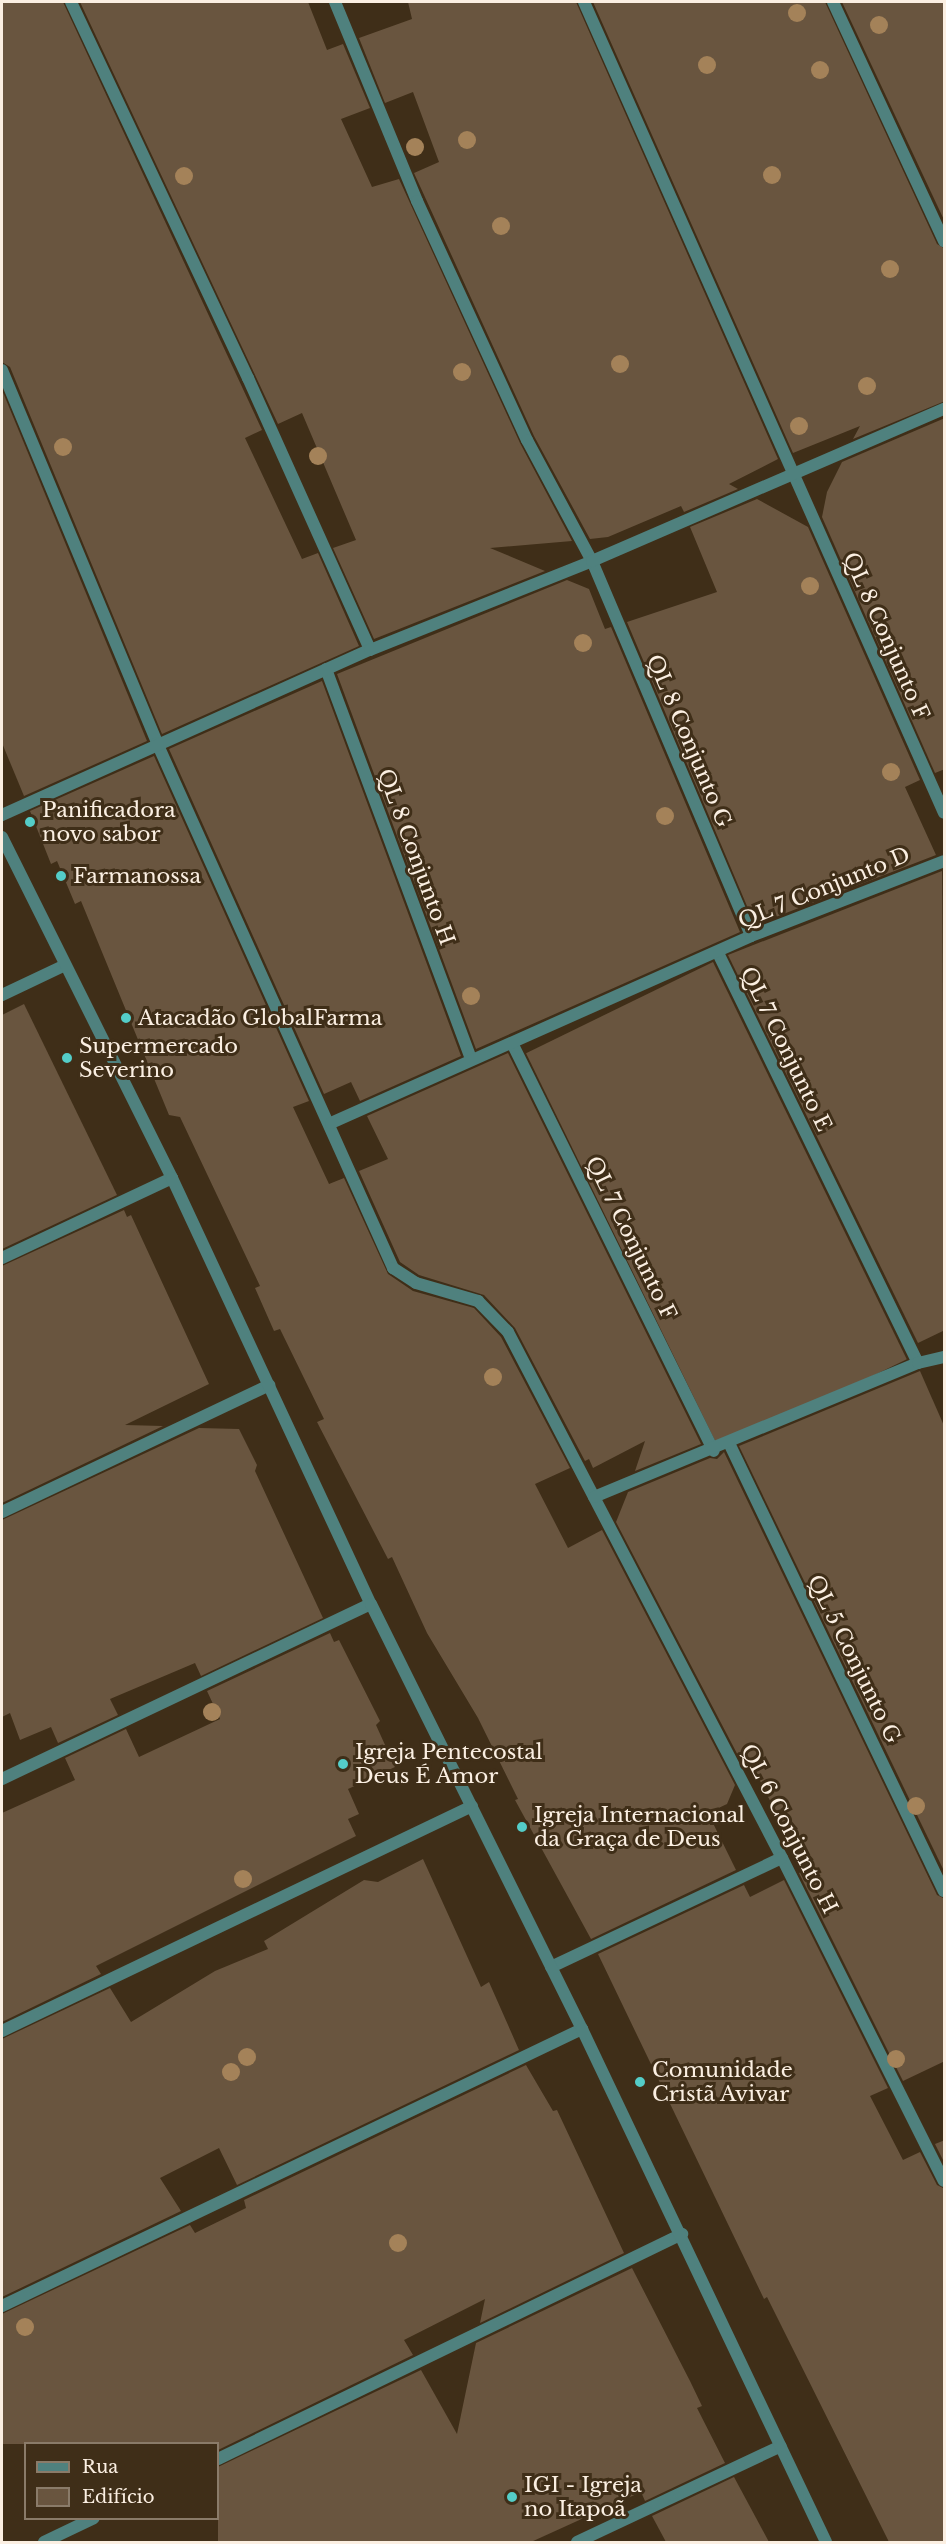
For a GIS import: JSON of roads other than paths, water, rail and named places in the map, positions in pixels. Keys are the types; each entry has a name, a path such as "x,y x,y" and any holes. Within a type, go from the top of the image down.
{"street":[{"path":"71,2 248,378 370,650"},
{"name":"QL 8 Conjunto G","path":"335,2 417,201 527,440 592,561 751,936"},
{"name":"QL 8 Conjunto F","path":"584,2 792,475 945,813"},
{"path":"833,2 945,242"},
{"name":"QL 6 Conjunto H","path":"2,370 157,743 331,1123 393,1268 405,1278 462,1294 491,1312 508,1332 782,1858 945,2181"},
{"path":"2,815 157,743 370,650 592,561 945,409"},
{"name":"QL 8 Conjunto H","path":"326,669 471,1059"},
{"path":"2,837 63,966 172,1178 371,1604 682,2234 826,2542"},
{"name":"QL 7 Conjunto D","path":"718,953 751,936 945,861"},
{"name":"QL 7 Conjunto E","path":"512,1043 718,953 918,1363"},
{"path":"2,995 63,966"},
{"path":"331,1123 471,1059 512,1043"},
{"name":"QL 7 Conjunto F","path":"512,1043 714,1451"},
{"path":"2,1258 172,1178"},
{"path":"594,1497 714,1451 918,1363 944,1358"},
{"path":"2,1512 269,1385"},
{"name":"QL 5 Conjunto G","path":"729,1443 945,1891"},
{"path":"2,1779 371,1604"},
{"path":"2,2031 472,1806"},
{"path":"551,1967 782,1858"},
{"path":"2,2306 582,2029"},
{"path":"219,2459 682,2234"},
{"path":"577,2542 781,2446"},
{"path":"44,2542 90,2520"}],"place":[{"name":"Panificadora novo sabor","path":"30,822"},
{"name":"Farmanossa","path":"61,876"},
{"name":"Atacadão GlobalFarma","path":"126,1018"},
{"name":"Supermercado Severino","path":"67,1058"},
{"name":"Igreja Pentecostal Deus É Amor","path":"343,1764"},
{"name":"Igreja Internacional da Graça de Deus","path":"522,1827"},
{"name":"Comunidade Cristã Avivar","path":"640,2082"},
{"name":"IGI - Igreja no Itapoã","path":"512,2497"}]}
